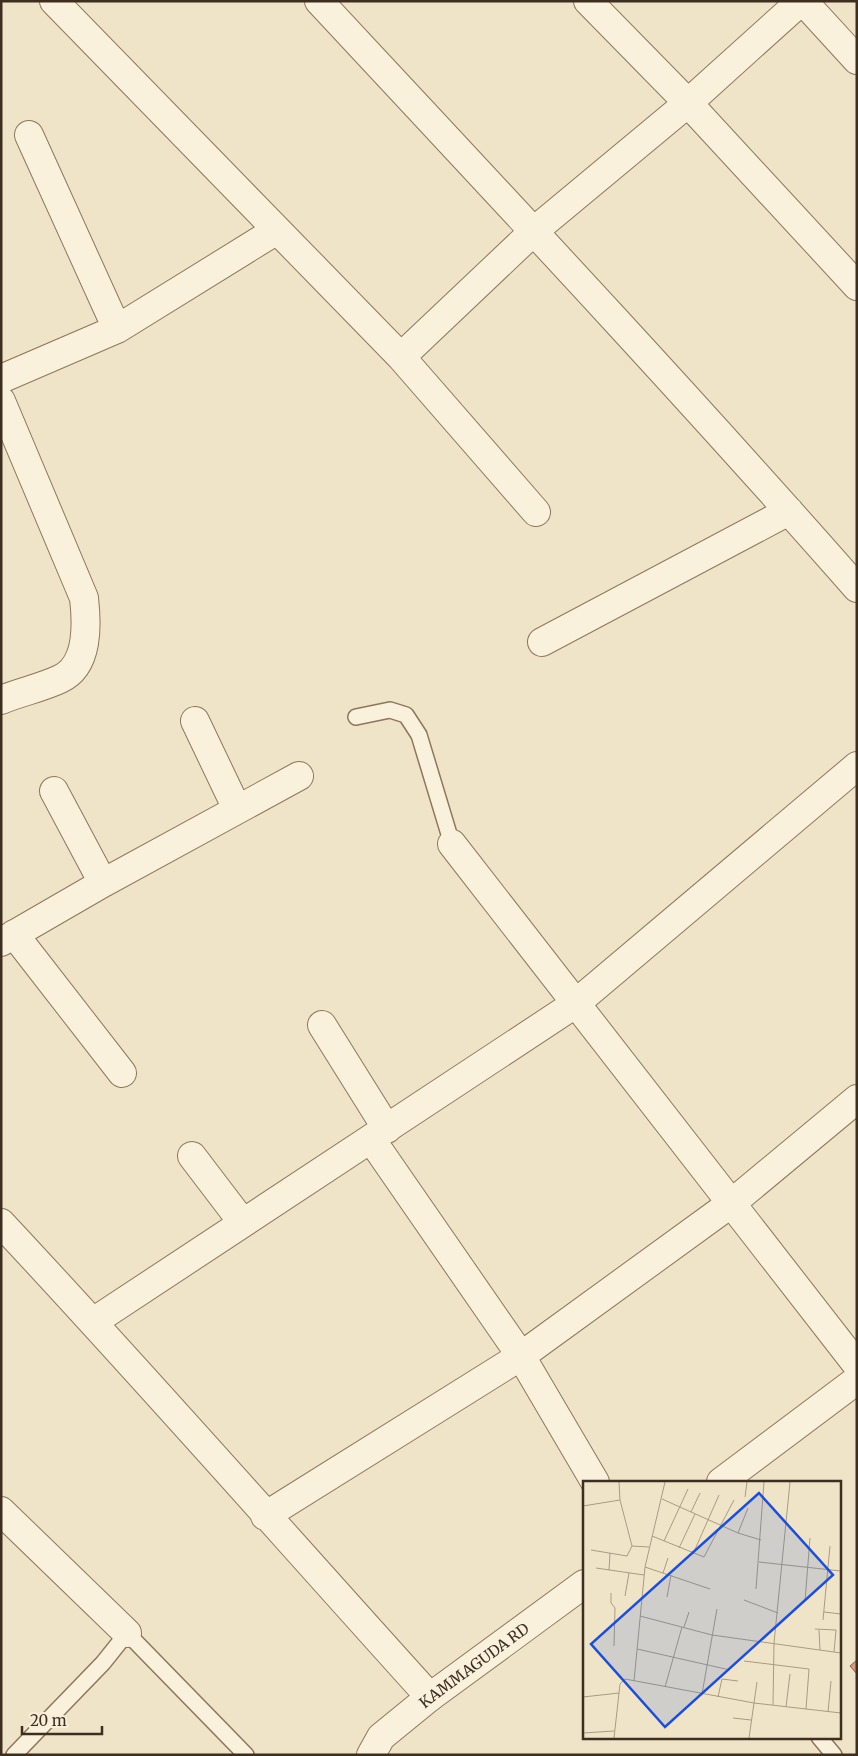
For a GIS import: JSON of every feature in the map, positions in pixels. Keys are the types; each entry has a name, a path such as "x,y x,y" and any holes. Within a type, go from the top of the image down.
{"street":[{"path":"54,1 401,358 536,512"},
{"path":"319,1 534,231 857,588"},
{"path":"588,1 688,103 857,286"},
{"path":"401,358 534,231 688,103 802,1 857,60"},
{"path":"29,135 117,329"},
{"path":"1,379 117,329 277,230"},
{"path":"1,401 84,598 86,620 83,647 75,668 62,678 3,694"},
{"path":"542,642 789,511"},
{"path":"195,721 237,809"},
{"path":"93,1322 575,1004 857,766"},
{"path":"122,1073 8,938 103,883 298,776"},
{"path":"54,791 103,883"},
{"path":"452,844 857,1364"},
{"path":"322,1025 379,1134 521,1356 594,1481"},
{"path":"266,1516 521,1356 732,1203 857,1099"},
{"path":"192,1156 243,1223"},
{"path":"1,1223 93,1322 430,1697"},
{"path":"722,1481 857,1380"},
{"path":"1,1511 127,1632"},
{"name":"KAMMAGUDA RD","path":"370,1755 381,1737 430,1697 583,1585"}],"lane":[{"path":"356,717 390,710 406,716 419,735 452,844"},
{"path":"14,1755 97,1670 127,1632 246,1755"},
{"path":"820,1738 834,1755"}],"building":[{"path":"857,1660 857,1674 850,1666"}]}
